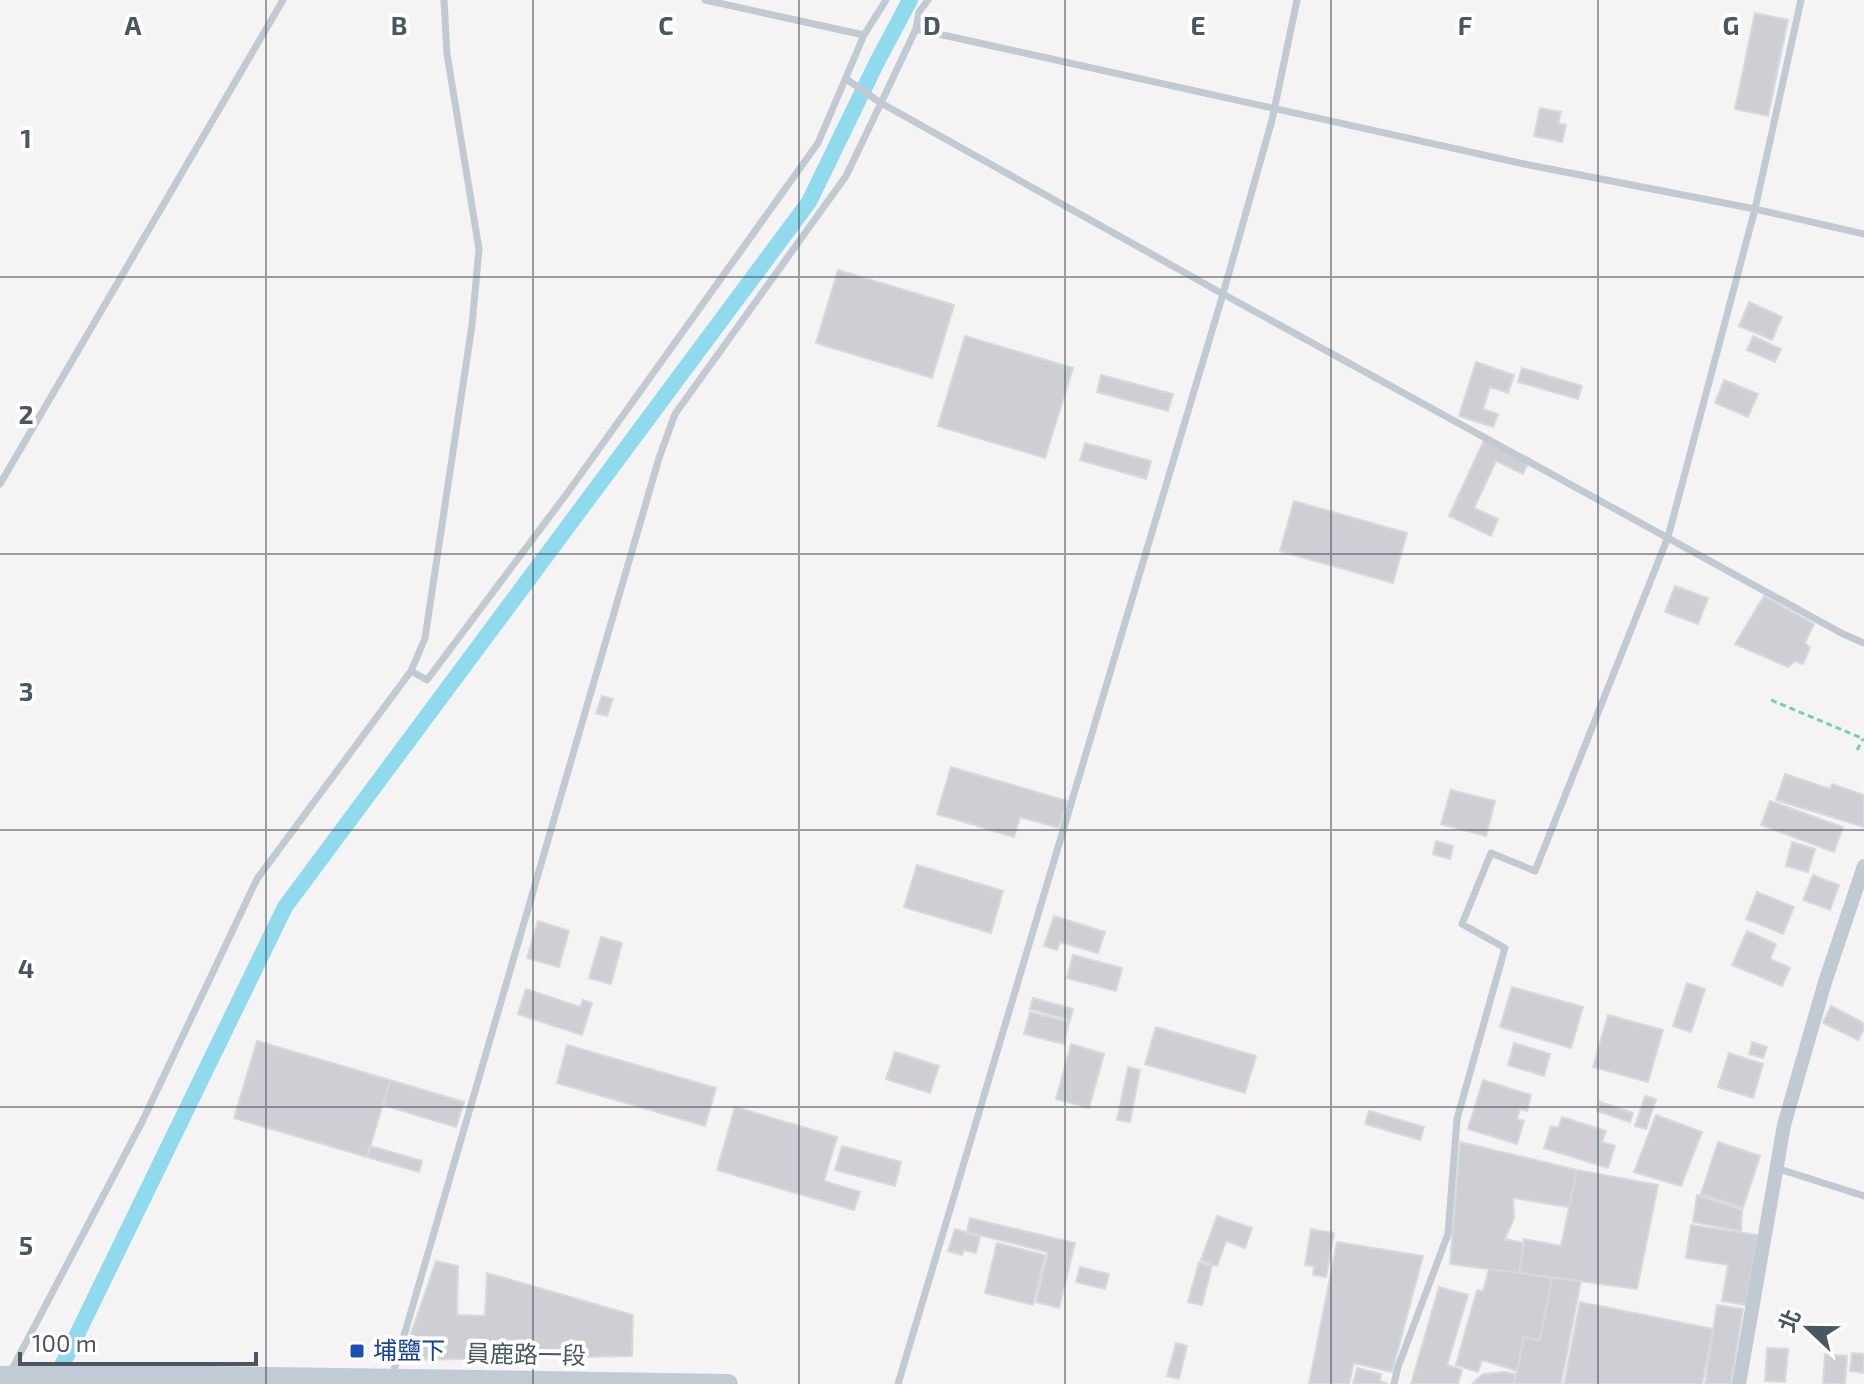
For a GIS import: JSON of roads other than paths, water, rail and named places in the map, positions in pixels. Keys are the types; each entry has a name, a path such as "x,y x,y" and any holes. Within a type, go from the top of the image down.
{"main road":[{"name":"員鹿路一段","path":"4,1378 728,1384"}],"street":[{"path":"1739,1384 1784,1125 1821,997 1864,866"}],"lane":[{"path":"0,484 283,0"},
{"path":"4,1378 142,1122 257,879 411,671 425,638 472,325 479,249 447,54 444,0"},
{"path":"705,0 864,35"},
{"path":"411,671 427,680 568,492 818,143 864,35 886,0"},
{"path":"391,1379 659,458 675,414 846,176 916,29 919,12 928,0"},
{"path":"898,1384 1223,294 1275,108 1297,0"},
{"path":"1394,1384 1448,1234 1457,1119 1505,948 1462,924 1491,853 1535,871 1668,537 1755,209 1801,0"},
{"path":"916,29 1529,165 1755,209 1864,234"},
{"path":"846,79 881,103 1223,294 1864,643"},
{"path":"1776,1168 1864,1196"}],"waterway":[{"path":"53,1384 285,907 809,202 910,0"}],"place":[{"name":"埔鹽下","path":"357,1351"}]}
